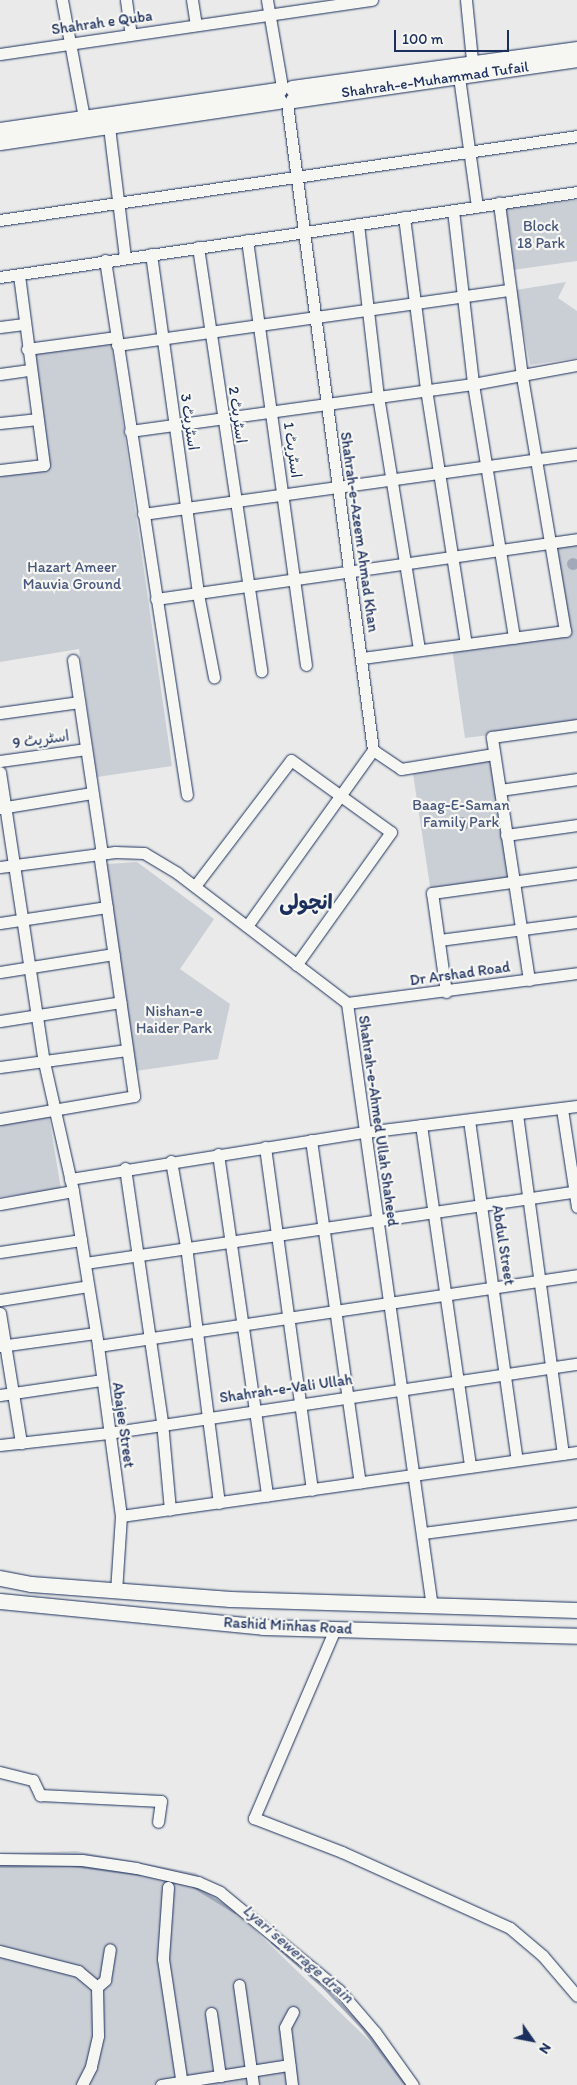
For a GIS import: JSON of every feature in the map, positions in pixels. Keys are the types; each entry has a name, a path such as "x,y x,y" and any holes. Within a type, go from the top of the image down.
{"main road":[{"name":"Shahrah-e-Muhammad Tufail","path":"468,72 577,49"},
{"name":"Shahrah-e-Muhammad Tufail","path":"0,130 84,118 577,59"},
{"name":"Shahrah-e-Muhammad Tufail","path":"0,142 109,127 285,95"},
{"path":"0,1573 31,1584"},
{"name":"Rashid Minhas Road","path":"0,1578 31,1584 116,1591 432,1607 577,1610"},
{"name":"Rashid Minhas Road","path":"3,1602 264,1628 577,1636"}],"street":[{"path":"62,0 68,44 84,118"},
{"path":"126,0 131,34"},
{"path":"192,0 196,25"},
{"name":"Shahrah-e-Azeem Ahmad Khan","path":"267,0 268,14 285,95 324,403 350,572 373,750"},
{"name":"Shahrah e Quba","path":"0,54 332,3 372,0"},
{"path":"466,0 470,151 477,207"},
{"path":"109,127 117,202 126,258"},
{"path":"0,220 577,136"},
{"path":"0,277 105,260 577,192"},
{"path":"362,658 565,631 548,544 522,376 499,203"},
{"path":"453,210 473,384 514,638"},
{"path":"404,217 426,389 454,557 466,644"},
{"path":"358,224 378,396 419,650"},
{"name":"اسٹریٹ 1","path":"247,240 306,665"},
{"name":"اسٹریٹ 2","path":"198,247 261,670"},
{"name":"اسٹریٹ 3","path":"151,254 198,594 214,677"},
{"path":"105,260 186,795"},
{"path":"0,470 44,464 36,419 19,275"},
{"path":"27,349 163,339 259,328 313,317 510,290"},
{"path":"0,327 24,324"},
{"path":"130,431 577,369"},
{"path":"0,374 30,370"},
{"path":"0,423 36,419"},
{"path":"143,514 336,489 577,454"},
{"path":"156,599 294,581 577,539"},
{"path":"0,1119 53,1112 134,1096 73,660"},
{"path":"0,713 79,702"},
{"path":"529,980 492,737 577,727"},
{"name":"اسٹریٹ 9","path":"0,761 86,749"},
{"path":"247,926 342,797 373,750 401,769 494,754"},
{"path":"194,886 291,760 391,832 296,965"},
{"name":"Abajee Street","path":"0,772 3,808 14,865 44,1062 53,1112 73,1191 98,1346 108,1432 121,1516 116,1591"},
{"path":"500,790 577,779"},
{"path":"3,808 92,793"},
{"path":"506,835 577,825"},
{"name":"Shahrah-e-Ahmed Ullah Shaheed","path":"0,867 100,853 144,854 194,886 347,1003 377,1222 415,1475 432,1607"},
{"path":"446,992 432,893 577,873"},
{"path":"0,923 107,907"},
{"path":"439,940 577,922"},
{"path":"0,972 114,954"},
{"name":"Dr Arshad Road","path":"347,1003 446,992 577,973"},
{"path":"0,1021 121,1002"},
{"path":"0,1067 128,1050"},
{"path":"70,1179 126,1168 365,1132 577,1106"},
{"path":"562,1109 577,1207"},
{"path":"517,1114 527,1200 541,1280 563,1454"},
{"name":"Abdul Street","path":"469,1120 518,1460"},
{"path":"421,1125 470,1467"},
{"path":"311,1140 350,1396 360,1483"},
{"path":"265,1147 302,1402 312,1490"},
{"path":"218,1154 229,1242 267,1496"},
{"path":"171,1161 186,1246 219,1503"},
{"path":"126,1168 162,1422 170,1510"},
{"path":"0,1204 73,1191"},
{"path":"85,1263 137,1253 377,1222 433,1212 576,1192"},
{"path":"0,1252 82,1240"},
{"path":"98,1346 337,1313 577,1275"},
{"path":"0,1300 88,1286"},
{"path":"0,1313 6,1395 21,1443"},
{"path":"2,1346 95,1333"},
{"name":"Shahrah-e-Vali Ullah","path":"0,1445 108,1432 162,1422 577,1364"},
{"path":"6,1395 101,1380"},
{"path":"121,1516 577,1452"},
{"path":"423,1533 577,1513"},
{"path":"335,1629 254,1818 342,1852 510,1928 542,1956 577,1996"},
{"path":"0,1772 33,1780 40,1795 161,1801 158,1822"},
{"path":"0,1859 82,1860 127,1867 198,1882 220,1892 339,1990 375,2032 413,2085"},
{"path":"168,1887 163,1959 182,2084"},
{"path":"97,1987 105,1980 110,1949"},
{"path":"0,1952 78,1971 97,1987 98,2036 91,2067 82,2085"},
{"path":"239,1985 253,2085"},
{"path":"292,2085 285,2027 293,2012"},
{"path":"211,2013 220,2076"},
{"path":"161,2085 182,2084 289,2065"}],"green space":[{"name":"Block 18 Park","path":"577,200 577,261 512,270 505,208"},
{"path":"566,282 558,298 577,311 577,358 530,365 516,290"},
{"name":"Hazart Ameer Mauvia Ground","path":"111,340 172,766 97,777 79,649 0,662 0,473 48,466 33,351"},
{"path":"577,540 577,724 465,738 452,648 565,631 548,544"},
{"name":"Baag-E-Saman Family Park","path":"494,754 513,882 431,893 412,767"},
{"name":"Nishan-e Haider Park","path":"137,862 214,919 180,969 230,1004 218,1059 136,1071 107,864"},
{"path":"49,1117 61,1189 0,1197 0,1124"},
{"path":"76,1851 196,1873 415,2085 0,2085 0,1854"}],"water":[{"path":"573,558 579,564 573,570 567,564"},
{"path":"462,817 467,819 469,824 467,829 462,831 457,829 455,824 457,819"}],"waterway":[{"name":"Lyari sewerage drain","path":"0,1866 71,1865 139,1874"},
{"name":"Lyari sewerage drain","path":"193,1886 235,1912"},
{"name":"Lyari sewerage drain","path":"272,1942 324,1987 362,2027 406,2085"}],"district":[{"name":"انچولی","path":"306,902"}]}
